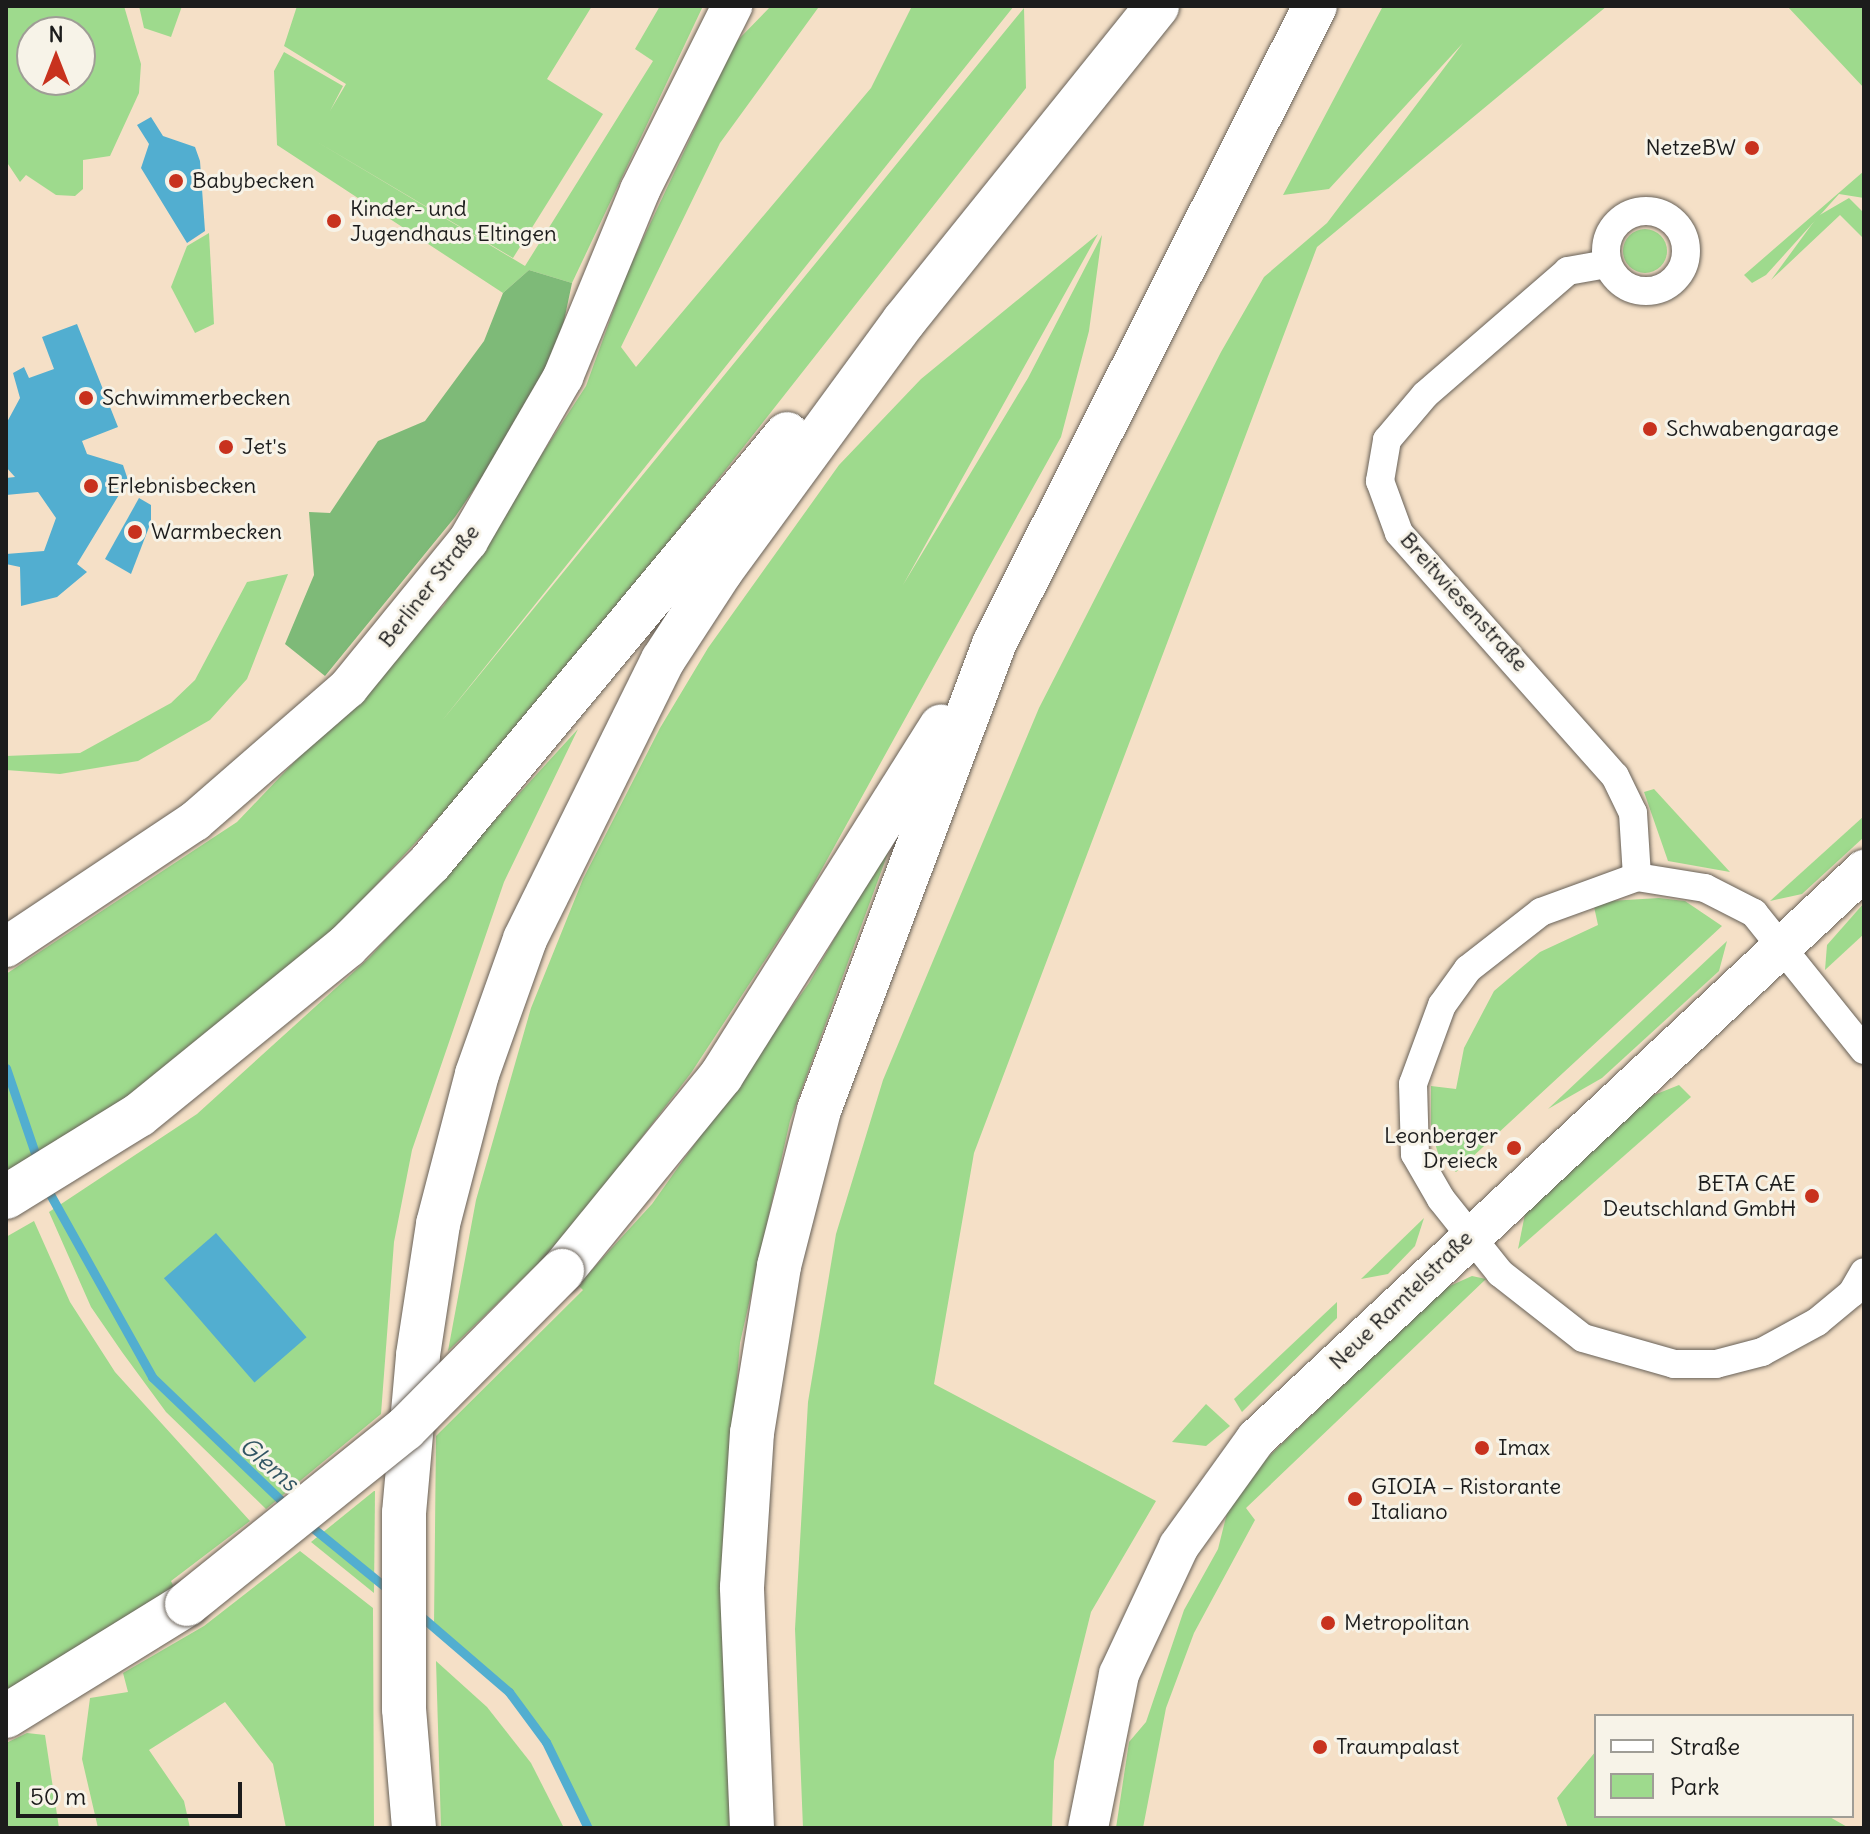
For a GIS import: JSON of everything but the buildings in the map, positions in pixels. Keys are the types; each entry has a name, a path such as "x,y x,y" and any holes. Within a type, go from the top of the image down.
{"highway":[{"path":"414,1828 404,1709 404,1513 438,1224 477,1074 531,924 663,660 904,321 1157,6"},
{"path":"6,1716 187,1604 405,1429 562,1271 658,1160 760,1020 994,644 1315,6"},
{"path":"6,1197 139,1115 262,1022 430,863 777,443 904,321"},
{"path":"752,1828 742,1587 752,1433 779,1266 855,1002 994,644"}],"main road":[{"name":"Berliner Straße","path":"13,943 195,821 348,688 468,541 563,377 640,190 732,6"},
{"name":"Neue Ramtelstraße","path":"1088,1828 1119,1674 1179,1546 1256,1439 1469,1236 1864,870"}],"street":[{"name":"Breitwiesenstraße","path":"1607,264 1568,271 1425,395 1387,440 1380,481 1399,533 1615,776 1633,813 1637,877"},
{"path":"1864,1050 1783,944 1754,913 1705,888 1637,877 1541,912 1468,969 1442,1005 1413,1084 1415,1154 1469,1236 1500,1273 1583,1338 1674,1364 1762,1352 1817,1322 1864,1272"}],"green space":[{"path":"6,6 124,6 141,64 139,93 110,156 83,160 83,189 75,196 56,195 26,175 20,182 6,161"},
{"path":"139,6 182,6 171,37 144,28"},
{"path":"297,6 592,6 547,79 603,114 513,258 314,140 525,266 653,61 635,49 660,6 703,6 572,283 529,270 503,293 277,145 274,71 284,52 343,86 330,111 346,84 284,46"},
{"path":"771,6 818,8 720,143 621,347 636,367 871,88 912,6 1014,6 441,722 1024,8 1026,88 524,726 297,970 186,1063 6,1173 6,974 237,822 444,605 586,386 627,273 735,43"},
{"path":"1383,6 1607,6 1317,247 974,1153 934,1384 1156,1501 1091,1612 1054,1761 1052,1828 803,1828 795,1629 808,1402 836,1234 883,1080 1039,708 1221,352 1264,277 1327,223 1463,43 1329,189 1283,195"},
{"path":"1787,6 1864,6 1864,88 1835,57"},
{"path":"1864,171 1864,198 1839,194 1766,275 1752,283 1744,275"},
{"path":"1849,198 1864,213 1864,239 1840,215 1771,280 1818,216"},
{"path":"1645,229 1661,235 1667,251 1661,267 1645,273 1629,267 1623,251 1629,235"},
{"path":"209,233 214,324 195,333 171,287 187,246"},
{"path":"1098,234 903,585 1028,378 1102,235 1089,331 1061,437 807,896 691,1073 613,1175 545,1257 448,1351 476,1200 531,1008 583,879 660,728 708,648 839,465 921,379"},
{"path":"529,270 572,283 553,373 455,517 325,676 285,644 314,575 309,512 330,513 378,441 425,421 484,341 503,293"},
{"path":"288,574 247,679 210,720 138,761 60,774 6,770 6,756 80,753 171,703 195,680 247,582"},
{"path":"578,729 504,882 412,1150 394,1242 381,1414 266,1509 166,1412 122,1352 91,1307 49,1212 197,1114 369,958"},
{"path":"1654,789 1730,872 1668,861 1644,792"},
{"path":"1864,816 1864,837 1802,894 1770,901"},
{"path":"896,831 790,1121 740,1343 721,1575 730,1828 593,1828 541,1730 511,1691 434,1624 436,1436 583,1290 578,1285 652,1204 809,983"},
{"path":"1659,898 1685,901 1722,926 1456,1172 1439,1157 1431,1129 1431,1086 1456,1089 1464,1048 1494,991 1540,952 1598,925 1593,902"},
{"path":"1864,903 1864,934 1825,970 1827,945"},
{"path":"1727,941 1719,971 1602,1078 1548,1109"},
{"path":"1679,1085 1691,1097 1518,1249 1525,1214 1649,1097"},
{"path":"1424,1218 1415,1246 1388,1274 1361,1279"},
{"path":"34,1221 70,1302 115,1372 250,1521 171,1581 174,1587 6,1692 6,1237"},
{"path":"1472,1276 1486,1279 1246,1508 1255,1520 1194,1633 1166,1708 1143,1828 1116,1828 1129,1742 1146,1722 1184,1610 1218,1549 1229,1505 1265,1460 1443,1289"},
{"path":"1337,1302 1337,1318 1242,1412 1234,1399"},
{"path":"1206,1404 1230,1426 1206,1446 1172,1442"},
{"path":"375,1491 374,1593 311,1542"},
{"path":"300,1551 373,1608 374,1828 286,1828 273,1764 225,1702 149,1750 184,1801 190,1828 98,1828 82,1759 90,1698 128,1692 123,1673 204,1626"},
{"path":"436,1661 487,1707 531,1763 564,1828 441,1828"},
{"path":"27,1733 45,1735 59,1828 6,1828 6,1743"},
{"path":"1594,1753 1594,1818 1832,1818 1849,1828 1568,1828 1557,1798"}],"water":[{"name":"Babybecken","path":"151,117 163,136 195,147 200,161 205,231 187,243 141,168 149,144 137,125"},
{"name":"Erlebnisbecken","path":"77,324 118,427 82,441 87,454 123,465 128,480 77,564 87,572 57,597 21,606 20,567 6,564 6,554 44,551 56,518 38,492 6,495 6,478 15,477 6,467 6,424 20,398 13,373 24,367 29,378 54,369 42,337"},
{"name":"Warmbecken","path":"139,498 151,505 151,522 131,574 105,559"},
{"path":"216,1233 307,1337 254,1382 164,1278"}],"waterway":[{"name":"Glems","path":"6,1068 39,1165"},
{"name":"Glems","path":"46,1187 152,1377 287,1506"},
{"name":"Glems","path":"308,1524 389,1590"},
{"name":"Glems","path":"416,1612 509,1692 546,1742 588,1828"}],"place":[{"name":"NetzeBW","path":"1752,148"},
{"name":"Babybecken","path":"176,181"},
{"name":"Kinder- und Jugendhaus Eltingen","path":"334,221"},
{"name":"Schwimmerbecken","path":"86,398"},
{"name":"Schwabengarage","path":"1650,429"},
{"name":"Jet's","path":"226,447"},
{"name":"Erlebnisbecken","path":"91,486"},
{"name":"Warmbecken","path":"135,532"},
{"name":"Leonberger Dreieck","path":"1514,1148"},
{"name":"BETA CAE Deutschland GmbH","path":"1812,1196"},
{"name":"Imax","path":"1482,1448"},
{"name":"GIOIA – Ristorante Italiano","path":"1355,1499"},
{"name":"Metropolitan","path":"1328,1623"},
{"name":"Traumpalast","path":"1320,1747"}]}
